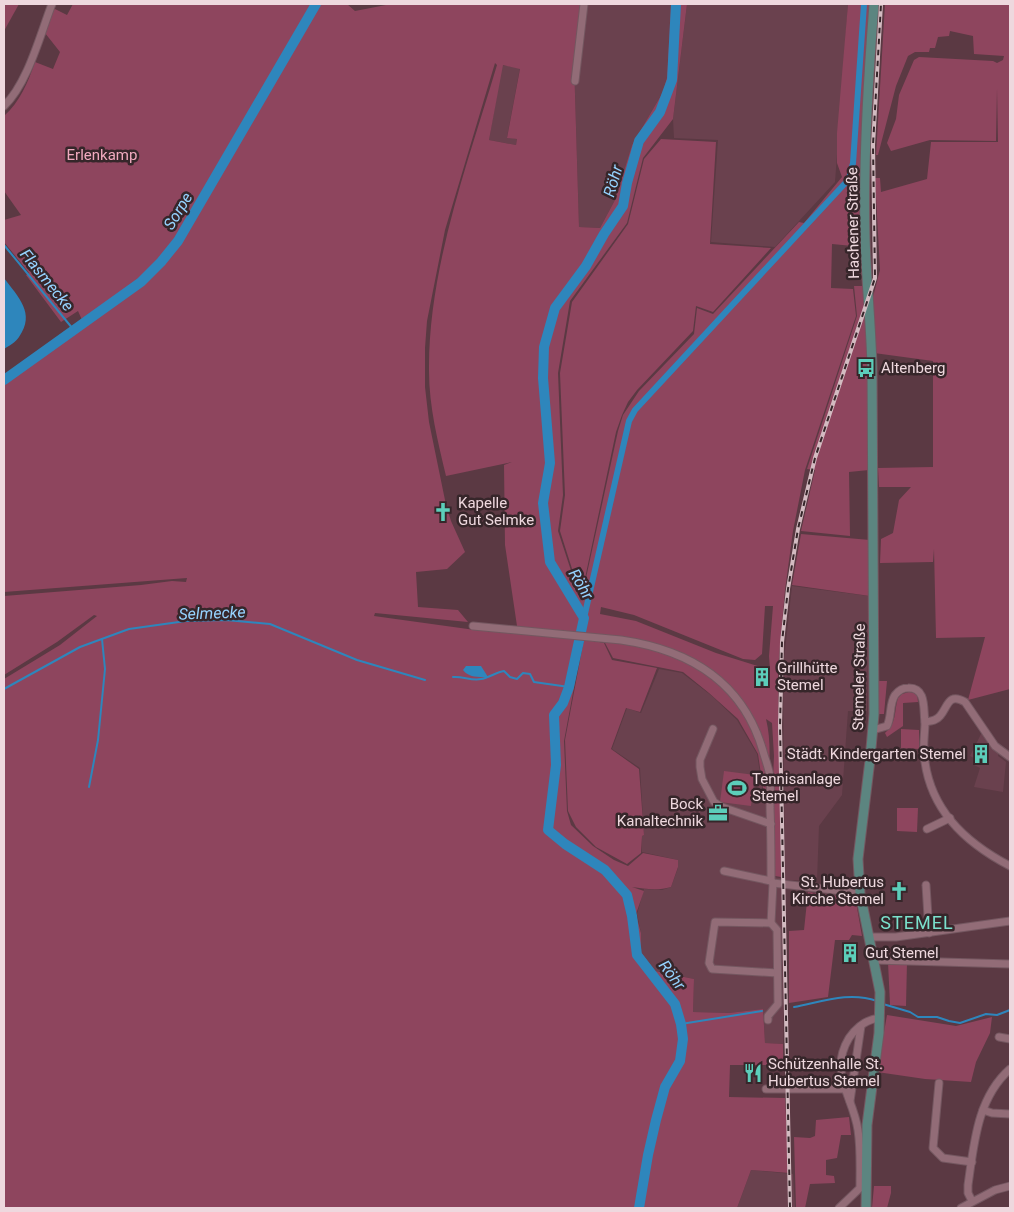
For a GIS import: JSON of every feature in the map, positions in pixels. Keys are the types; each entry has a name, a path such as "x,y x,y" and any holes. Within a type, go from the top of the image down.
{"main road":[{"name":"Hachener Straße","path":"873,442 871,324 865,234 868,92 874,4"},
{"name":"Stemeler Straße","path":"866,1208 867,1125 880,1033 880,992 860,893 858,858 873,730 873,442"}],"street":[{"path":"4,106 13,96 23,79 52,4"},
{"path":"575,81 584,4"},
{"path":"473,626 621,640 658,648 692,661 723,683 734,694 747,712 759,738 770,776 771,923 777,930 778,1004 768,1016 768,1020"},
{"path":"873,730 887,726 895,694 899,691 914,688 922,695 925,722 924,752 927,771 938,802 968,839 1010,866"},
{"path":"925,722 934,721 941,715 949,701 962,700 970,708 995,746 1010,757"},
{"path":"713,729 700,760 700,767 702,779 714,802 722,807 771,824"},
{"path":"927,829 950,818"},
{"path":"724,871 772,882 860,893"},
{"path":"926,885 928,933"},
{"path":"869,937 896,937 1010,921"},
{"path":"771,923 715,922 709,964 712,969 777,973"},
{"path":"875,960 928,960 1010,964"},
{"path":"839,1208 860,1188 858,1130 850,1101 844,1089 840,1059 851,1036 861,1026 874,1018 880,1018"},
{"path":"850,1101 861,1026"},
{"path":"999,1037 1010,1039"},
{"path":"972,1201 968,1194 978,1122 991,1094 1010,1069"},
{"path":"939,1083 933,1148 943,1158 972,1162"},
{"path":"766,1089 844,1089"},
{"path":"983,1110 992,1113 1010,1114"},
{"path":"960,1208 995,1190 1010,1186"}],"shaded area":[{"path":"581,4 671,4 667,77 663,92 632,145 615,200 600,228 579,227 574,61"},
{"path":"687,4 848,4 835,182 775,247 711,242 718,140 674,138 673,119"},
{"path":"502,65 520,68 507,137 517,139 516,145 489,140"},
{"path":"792,586 869,596 867,711 848,711 842,795 819,826 817,881 786,880 783,1044 765,1043 763,1009 729,1013 693,1012 694,979 655,971 641,952 641,933 637,914 644,889 662,890 671,887 678,868 678,860 642,852 642,836 644,835 640,768 612,749 627,708 641,713 659,669 682,673 712,696 737,720 757,754 769,830 768,876 785,879 783,669"},
{"path":"984,732 999,752 998,756 1006,762 1003,792 974,787 980,768 974,765 976,759 970,756 981,734"},
{"path":"751,1170 793,1174 795,1208 737,1208"}],"green space":[{"path":"4,4 19,4 4,31"},
{"name":"Erlenkamp","path":"73,4 315,4 177,239 159,261 139,280 82,320 78,311 61,322 26,275 29,273 4,242 4,220 21,215 4,191 4,116 19,98 35,62 53,69 60,52 45,33 53,10 55,9 67,15"},
{"path":"317,4 347,4 355,11 391,4 581,4 574,61 579,227 600,228 615,200 632,145 663,92 667,77 671,4 687,4 673,119 643,158 627,223 570,301 558,373 563,495 558,531 581,601 623,415 639,391 694,334 697,308 713,314 799,222 804,223 842,177 837,163 837,133 848,4 870,4 863,247 832,244 831,288 853,289 856,316 805,470 793,531 785,590 778,669 781,877 775,876 772,802 774,756 772,723 766,719 770,752 766,808 758,754 738,719 683,672 613,658 604,641 517,626 505,545 504,465 512,462 446,476 434,424 431,398 429,371 430,332 442,255 462,178 497,65 495,63 445,230 427,321 425,348 425,387 429,422 446,505 465,552 447,569 416,572 418,607 458,610 468,622 375,613 374,616 475,630 583,639 564,741 567,811 571,825 593,846 614,860 628,866 643,853 678,860 678,867 671,887 647,889 632,887 644,891 636,914 641,933 641,952 655,971 694,979 693,1012 729,1013 763,1009 765,1043 783,1044 783,1065 730,1065 729,1097 785,1098 789,1173 751,1170 737,1208 4,1208 4,679 60,645 97,616 94,615 57,642 4,675 4,596 172,581 186,582 187,578 4,592 4,385 142,283 180,241","holes":["503,65 520,69 507,138 517,139 516,145 489,140","765,606 773,606 769,656 770,670 716,653 636,621 600,614 601,607 634,615 743,659 755,660 762,654"]},
{"path":"885,4 1010,4 1010,689 968,700 985,637 936,638 934,549 933,562 880,563 881,539 893,533 899,500 911,487 879,487 878,468 933,467 933,361 874,353 873,297 880,270 875,178 880,178 881,192 927,179 931,142 998,142 997,89 996,141 930,140 891,151 887,143 896,119 899,95 914,60 919,57 993,61 997,63 1003,60 1004,56 974,54 973,36 950,31 949,36 938,37 935,48 930,48 929,52 915,52 908,56 896,86 878,155 876,155"},
{"path":"661,139 716,142 710,244 771,248 713,312 696,306 693,331 628,402 616,432 581,597 560,531 565,495 560,373 572,302 628,224 644,159"},
{"path":"854,286 864,286 869,470 849,472 850,536 801,531 815,470 807,469 857,316"},
{"path":"801,534 870,540 870,596 792,585"},
{"path":"584,639 604,643 612,660 657,668 640,712 626,708 611,749 639,769 644,835 642,836 641,853 627,864 596,847 576,827 568,811 565,740"},
{"path":"879,681 887,681 884,714 879,714"},
{"path":"909,692 917,693 918,702 903,703 903,726 887,737 885,733 892,725 898,698 902,694"},
{"path":"901,729 919,730 919,749 901,748"},
{"name":"Tennisanlage Stemel","path":"724,771 755,775 751,806 720,802"},
{"path":"897,808 918,808 917,832 897,831"},
{"path":"808,892 854,898 862,936 852,935 849,940 835,940 828,997 789,1003 789,931 804,930"},
{"path":"888,962 907,962 906,1006 890,1005"},
{"path":"887,1015 956,1026 992,1017 990,1033 976,1062 971,1082 925,1079 877,1072"},
{"path":"849,1117 851,1135 841,1135 837,1158 826,1160 826,1175 834,1176 835,1183 810,1184 805,1208 796,1208 794,1137 810,1138 815,1136 816,1120"},
{"path":"874,1186 891,1186 887,1208 872,1208"}],"water":[{"path":"4,278 23,306 26,320 18,339 4,349"},
{"path":"466,666 481,666 488,677 465,673 463,670"}],"waterway":[{"name":"Sorpe","path":"4,380 141,282 161,262 178,241 316,4"},
{"name":"Röhr","path":"639,1208 656,1120 665,1087 680,1061 683,1039 675,1004 637,955 627,895 605,870 565,844 548,830 556,765 554,715 563,703 569,687 584,618 550,562 543,503 550,463 543,378 544,347 555,308 586,266 623,206 627,183 639,141 660,112 672,80 676,4"},
{"path":"584,618 629,421 635,410 849,179 853,163 864,4"},
{"name":"Flasmecke","path":"4,245 73,329"},
{"name":"Selmecke","path":"4,689 80,647 129,629 186,621 226,620 270,624 357,660 425,680"},
{"path":"89,787 98,740 105,669 102,639"},
{"name":"Selmecke","path":"453,677 477,679 504,671 510,677 517,679 523,673 530,674 534,682 569,687"},
{"path":"794,1007 846,997 867,998 877,1001"},
{"path":"883,1004 910,1012 918,1017 937,1017 960,1023 986,1014 997,1015 1010,1010"},
{"path":"681,1024 762,1011"}],"railway":[{"path":"790,1208 780,726 782,642 798,529 815,458 875,278 873,145 881,4"}],"place":[{"name":"Altenberg","path":"866,368"},
{"name":"Kapelle Gut Selmke","path":"443,512"},
{"name":"Grillhütte Stemel","path":"762,677"},
{"name":"Städt. Kindergarten Stemel","path":"981,754"},
{"name":"Tennisanlage Stemel","path":"737,788"},
{"name":"Bock Kanaltechnik","path":"718,813"},
{"name":"St. Hubertus Kirche Stemel","path":"899,891"},
{"name":"Gut Stemel","path":"850,953"},
{"name":"Schützenhalle St. Hubertus Stemel","path":"753,1073"}],"district":[{"name":"STEMEL","path":"917,922"}]}
